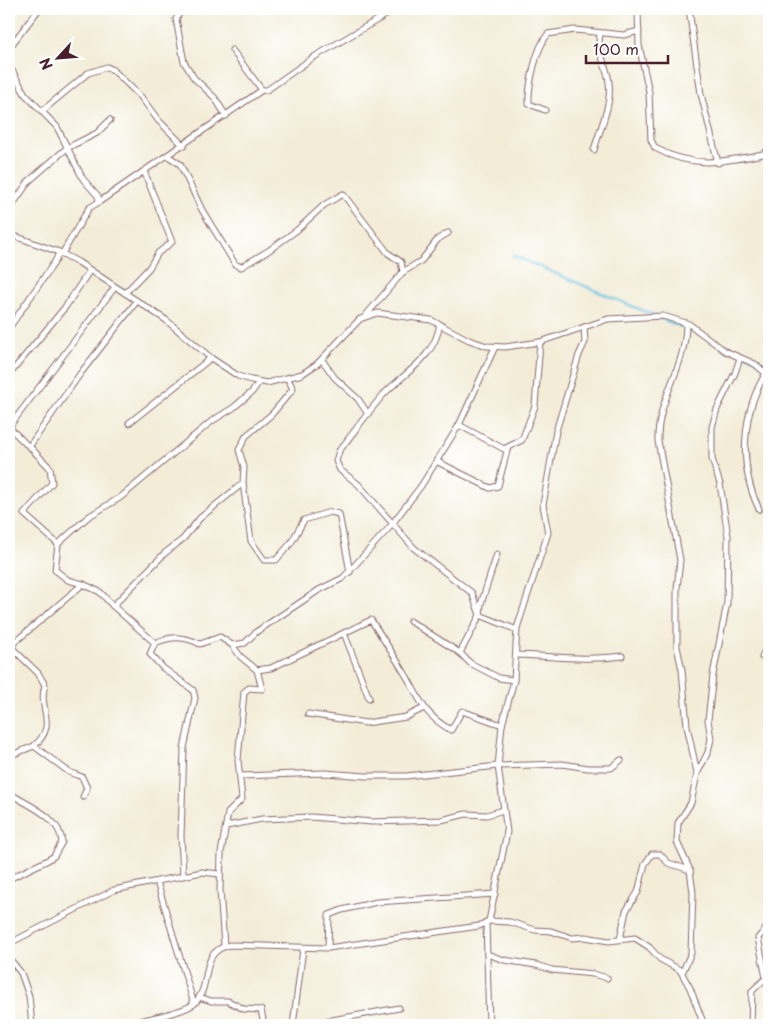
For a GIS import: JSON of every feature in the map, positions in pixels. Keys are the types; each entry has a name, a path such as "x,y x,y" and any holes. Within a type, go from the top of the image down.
{"street":[{"path":"9,48 39,9"},
{"path":"182,9 176,19 184,62 194,78 215,98 226,116"},
{"path":"9,328 11,319 61,253 89,208 184,146 262,90 267,90 314,57 396,9"},
{"path":"638,9 639,45 649,92 651,140 655,148 693,162 718,163 763,154 769,150"},
{"path":"689,9 701,94 718,163"},
{"path":"764,9 769,21"},
{"path":"544,110 528,103 542,40 550,32 576,30 624,35 639,31"},
{"path":"594,150 610,102 609,81 598,44 600,34"},
{"path":"232,50 262,90"},
{"path":"9,66 25,94 57,127 83,179 98,196 99,202"},
{"path":"42,111 88,74 107,67 114,70 141,97 158,120 184,146"},
{"path":"9,210 29,181 67,148 97,134 110,120"},
{"path":"168,156 180,164 202,210 235,264 241,268 297,230 324,205 343,194 388,253 401,262 403,272"},
{"path":"125,293 149,268 158,254 172,242 144,171"},
{"path":"367,315 403,272 421,261 438,239 448,233"},
{"path":"9,234 61,253 90,270 166,320 210,358 238,376 259,382 267,383 302,374 322,360 360,319 377,313 430,320 469,340 494,346 540,342 608,319 663,316 686,324 725,351 755,364 768,374 755,392 745,442 753,493 759,509"},
{"path":"9,375 66,306 90,270"},
{"path":"58,544 24,514 52,483 50,468 9,427 115,287"},
{"path":"29,446 47,424 80,374 137,301"},
{"path":"440,324 431,350 421,363 386,392 339,451 336,461 340,470 358,484 394,522 414,548 472,593 480,615 517,630"},
{"path":"686,324 686,340 682,360 661,408 658,441 680,560 677,589 677,647 682,670 687,726 697,774"},
{"path":"488,1025 488,922 507,832 498,766 502,725 514,680 517,630 548,533 543,505 556,431 579,355 586,340 584,327"},
{"path":"459,425 504,449 522,440 529,428 539,378 540,342"},
{"path":"232,646 245,643 256,632 319,590 350,572 394,522 459,425 494,346"},
{"path":"129,423 210,358"},
{"path":"682,972 691,953 693,893 690,870 677,842 678,824 691,803 697,774 708,752 711,740 708,720 713,675 727,603 728,536 720,484 712,459 712,427 717,410 735,374 740,358"},
{"path":"322,360 335,378 358,399 368,414"},
{"path":"288,379 293,389 272,414 246,436 239,450 244,467 243,483 251,541 264,560 276,560 291,543 304,520 330,512 339,514 350,572"},
{"path":"155,643 100,592 83,584 68,580 56,570 58,544 88,517 121,497 212,421 233,408 252,392 259,382"},
{"path":"436,461 490,488 498,486 508,448"},
{"path":"113,606 165,554 183,539 200,518 243,483"},
{"path":"460,653 480,615 481,604 497,554"},
{"path":"9,756 34,746 46,730 47,718 42,692 45,685 38,673 10,646 83,584"},
{"path":"257,670 271,668 371,620 405,673 424,708 437,723 451,730 462,711 502,725"},
{"path":"410,621 483,670 499,678 514,680"},
{"path":"344,633 369,698"},
{"path":"183,875 181,836 184,748 195,698 193,690 163,668 150,654 155,643 170,637 186,638 200,644 220,637 257,670 262,689 249,688 244,692 238,760 242,799 228,813 221,853 220,874 224,946"},
{"path":"762,657 769,640"},
{"path":"516,655 566,658 622,656"},
{"path":"308,714 366,723 406,717 424,708"},
{"path":"34,746 69,772 82,777 87,788 83,797"},
{"path":"241,776 298,775 325,772 366,776 406,776 498,766 562,764 588,768 611,768 621,760"},
{"path":"9,793 39,810 60,831 62,842 54,856 9,879"},
{"path":"227,826 262,819 311,817 372,822 441,820 466,814 487,815 503,810"},
{"path":"620,939 626,911 638,892 645,864 652,854 660,854 668,863 690,870"},
{"path":"9,932 11,944 114,890 202,872 220,874"},
{"path":"157,882 194,1004"},
{"path":"328,948 330,915 342,910 377,902 495,894"},
{"path":"121,1025 179,1010 194,1004 199,997 213,953 224,946 328,948 479,926 488,922 510,922 535,930 551,931 572,938 585,937 609,941 635,938 649,947 660,959 682,972 704,1025"},
{"path":"751,1025 752,991 768,980 758,938 769,925"},
{"path":"293,1025 303,949"},
{"path":"487,954 552,970 593,974 607,978"},
{"path":"9,958 21,973 30,996 32,1025"},
{"path":"199,997 211,1001 228,1001 244,1009 261,1010 264,1025"},
{"path":"304,1025 399,1008"}],"waterway":[{"path":"512,255 653,315"},
{"path":"659,318 701,335"},
{"path":"717,342 769,365"}]}
